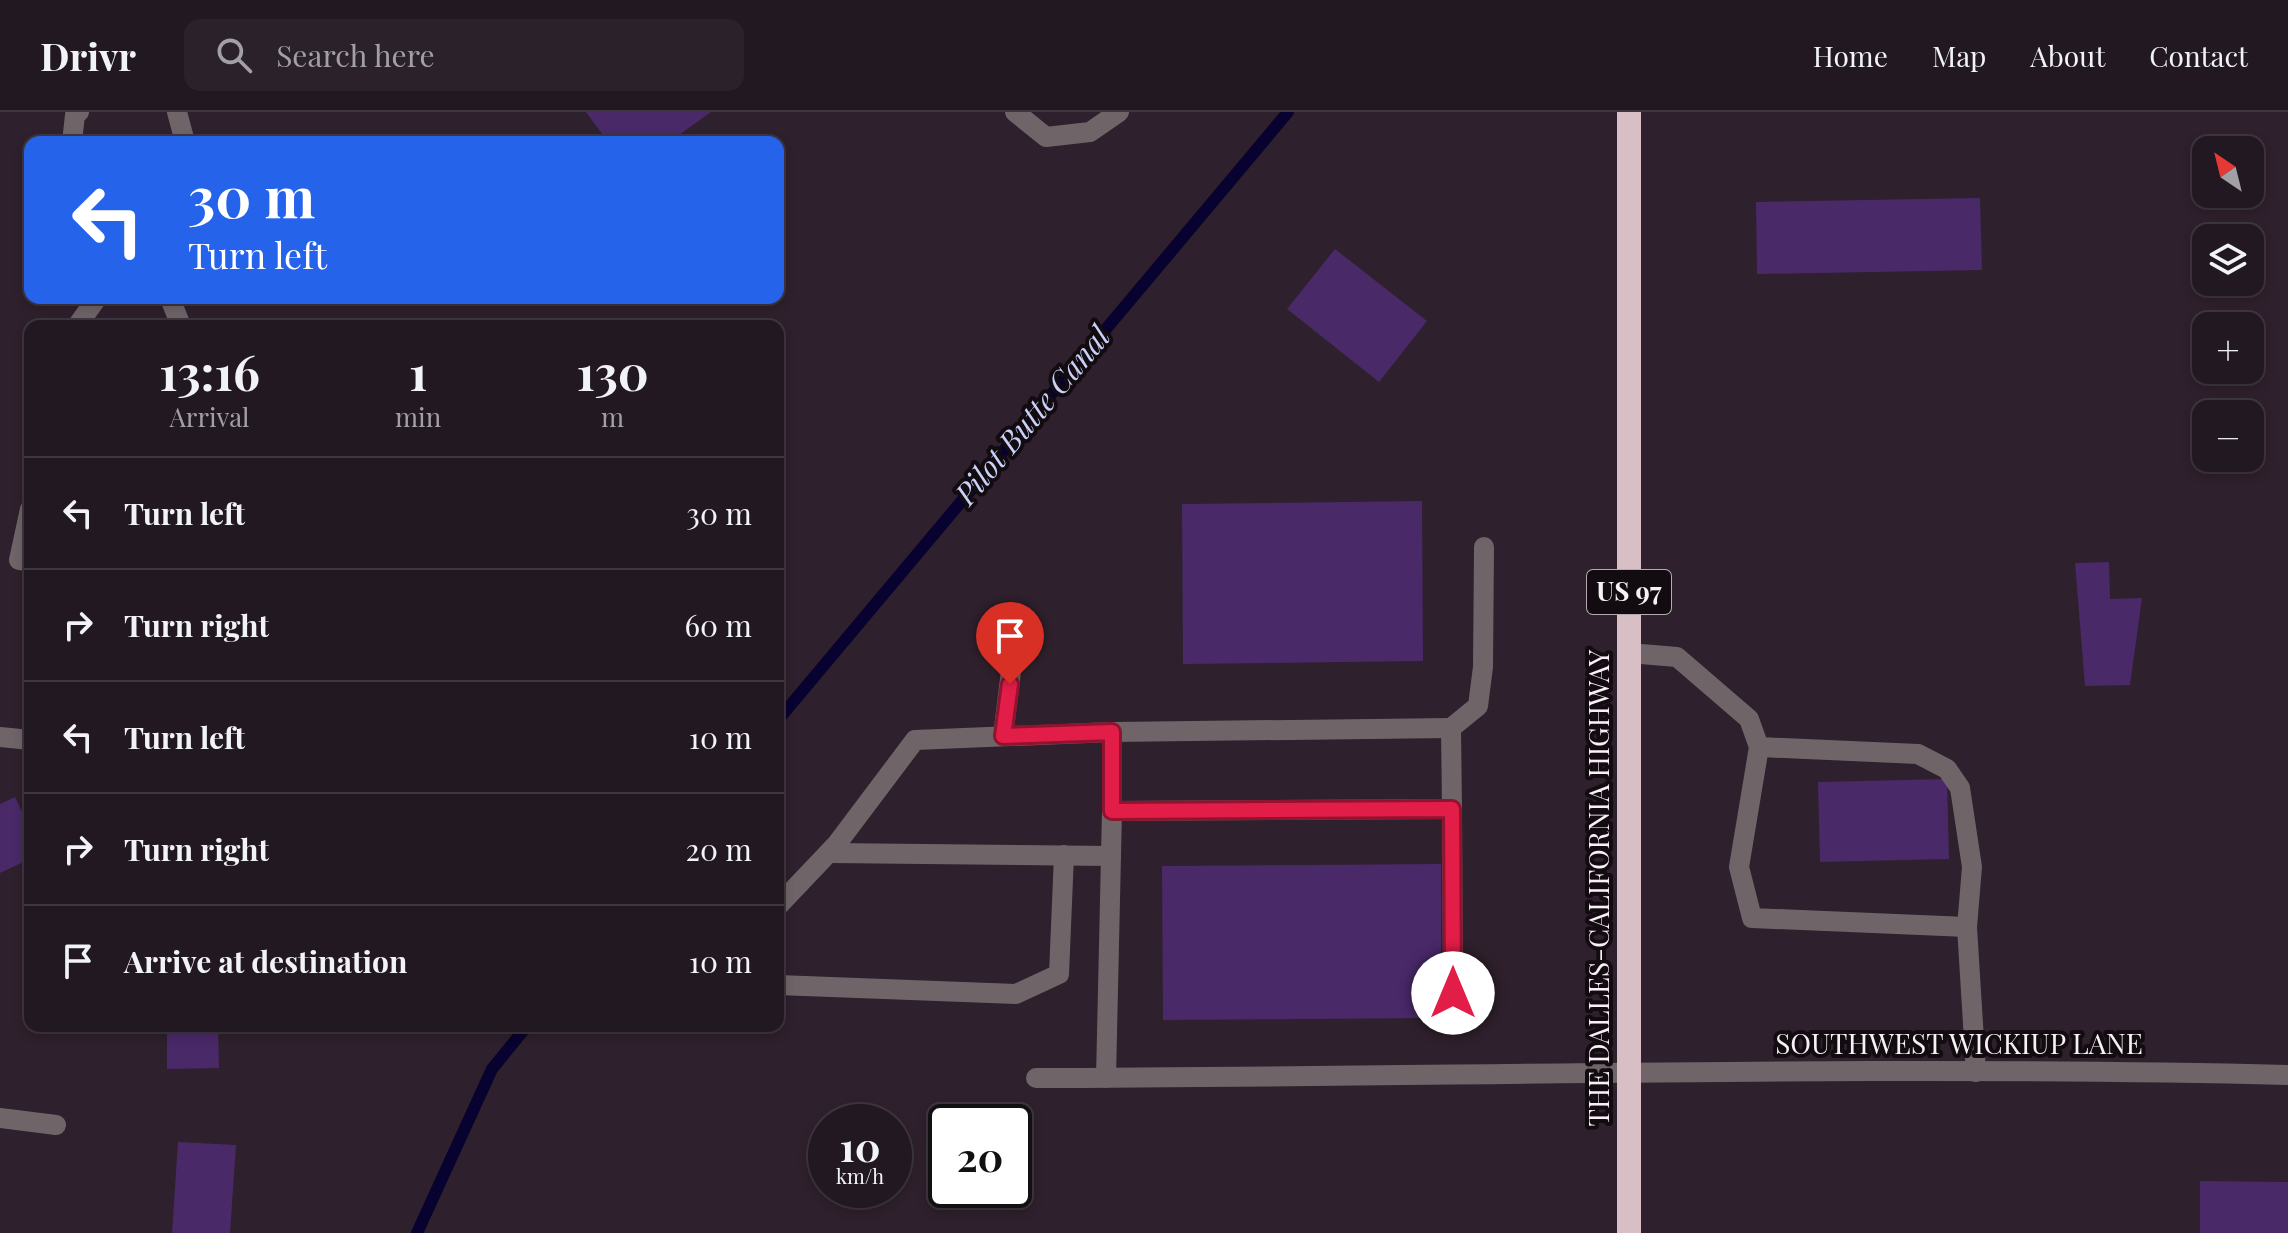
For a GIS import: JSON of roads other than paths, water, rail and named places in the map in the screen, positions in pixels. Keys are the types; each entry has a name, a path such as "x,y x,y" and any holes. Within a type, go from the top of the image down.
{"highway":[{"name":"THE DALLES-CALIFORNIA HIGHWAY","path":"1629,112 1629,1233"}],"street":[{"path":"73,136 75,115 79,112"},
{"path":"177,112 183,136"},
{"path":"1015,112 1046,137 1090,132 1119,112"},
{"path":"24,537 19,560 24,560"},
{"path":"1111,856 830,853 915,740 1112,732 1451,728 1478,706 1483,667 1484,547"},
{"path":"1003,736 1016,631"},
{"path":"1629,653 1677,657 1749,719 1759,747 1739,867 1752,918 1967,927"},
{"path":"1451,728 1453,993"},
{"path":"1106,1078 1112,732"},
{"path":"0,737 24,738"},
{"path":"1759,747 1918,754 1947,769 1960,788 1972,867 1967,927 1976,1072"},
{"path":"1112,811 1452,809"},
{"path":"784,900 834,847"},
{"path":"784,985 1016,994 1059,974 1064,855"},
{"name":"SOUTHWEST WICKIUP LANE","path":"1036,1078 1629,1072 2288,1075"},
{"path":"0,1118 56,1125"}],"waterway":[{"name":"Pilot Butte Canal","path":"784,713 1288,112"},
{"name":"Pilot Butte Canal","path":"417,1233 492,1069 522,1032"}]}
